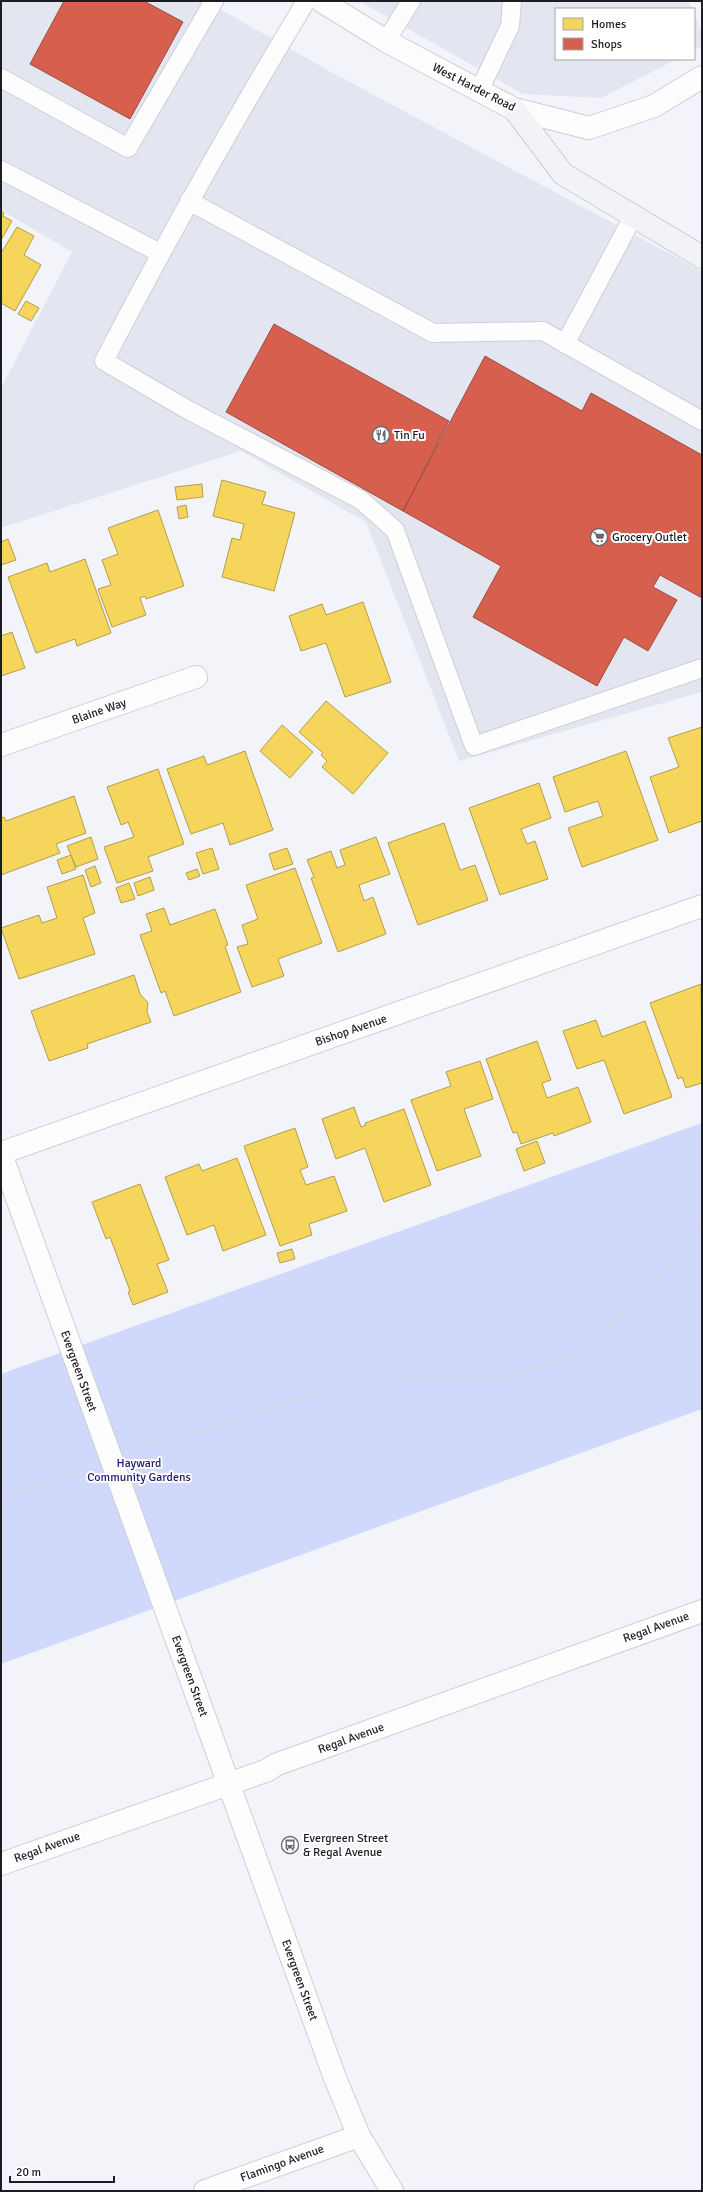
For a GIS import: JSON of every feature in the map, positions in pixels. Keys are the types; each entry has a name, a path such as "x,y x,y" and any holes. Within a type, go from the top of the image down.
{"main road":[{"path":"514,109 563,174 702,256"}],"street":[{"name":"West Harder Road","path":"321,1 386,40 514,109 589,128 654,106 702,77"},
{"name":"Blaine Way","path":"1,745 196,677"},
{"name":"Bishop Avenue","path":"1,1154 702,906"},
{"name":"Evergreen Street","path":"1,1154 335,2078 359,2136 392,2191"},
{"name":"Regal Avenue","path":"1,1864 228,1782 268,1770 275,1765 702,1611"},
{"name":"Flamingo Avenue","path":"206,2191 359,2136"}],"lane":[{"path":"1,78 128,148 214,1"},
{"path":"306,1 189,201 160,253 104,361 188,410 361,500 395,530 474,746 702,668"},
{"path":"386,40 411,1"},
{"path":"479,91 510,26 512,1"},
{"path":"1,170 160,253"},
{"path":"189,201 432,333 543,331 702,421"},
{"path":"565,344 633,216"}],"path":[{"path":"1,1499 111,1459 324,1391 416,1378 505,1379 569,1356 634,1305 702,1225"}],"shaded area":[{"path":"1,1 206,1 331,72 702,271 702,692 459,761 366,522 241,451 1,528 1,388 72,252 1,210"},
{"path":"359,1 688,1 692,8 555,8 555,60 675,60 601,98 523,94"},
{"path":"695,16 702,33 702,46 695,50"}],"green space":[{"name":"Hayward Community Gardens","path":"702,1123 702,1409 1,1664 1,1374"}],"building: Homes":[{"path":"1,211 4,213 3,216 12,221 1,240"},
{"path":"17,227 34,236 24,255 41,265 15,311 1,303 1,253"},
{"path":"26,301 39,308 31,321 18,314"},
{"path":"222,480 266,492 262,504 295,513 274,591 222,577 232,538 240,540 244,524 213,516"},
{"path":"202,484 203,497 177,500 175,487"},
{"path":"186,505 188,517 179,519 177,507"},
{"path":"158,510 184,586 146,599 145,596 140,598 146,615 112,627 98,589 111,585 102,560 118,554 108,528"},
{"path":"8,539 16,560 1,565 1,542"},
{"path":"85,559 111,633 77,646 75,639 36,653 8,577 47,563 50,572"},
{"path":"363,602 391,682 345,697 326,643 301,651 289,616 322,604 326,615"},
{"path":"12,632 25,668 1,676 1,636"},
{"path":"326,701 388,753 353,794 322,767 327,761 321,755 323,753 299,732"},
{"path":"282,725 313,752 290,778 260,751"},
{"path":"702,727 702,821 669,833 650,777 679,767 668,738"},
{"path":"245,751 273,830 230,845 223,823 191,834 167,769 204,756 207,765"},
{"path":"626,751 658,840 582,867 568,828 603,816 598,801 565,812 553,777"},
{"path":"158,769 184,844 148,857 153,871 117,883 104,847 134,837 128,822 121,825 107,787"},
{"path":"539,783 551,818 521,829 527,844 535,841 548,879 500,895 469,808"},
{"path":"74,796 86,833 56,844 60,853 1,875 1,818 4,817 6,821"},
{"path":"444,823 460,870 475,865 488,900 418,925 388,843"},
{"path":"91,837 98,859 76,867 67,846"},
{"path":"376,837 390,874 359,885 364,901 373,897 386,934 338,952 311,878 314,877 307,860 331,851 337,868 345,865 340,850"},
{"path":"212,848 219,869 203,874 196,853"},
{"path":"287,848 293,864 274,870 269,854"},
{"path":"71,855 76,869 62,874 57,860"},
{"path":"95,866 101,883 91,887 85,870"},
{"path":"295,868 322,943 278,959 284,976 252,987 237,947 248,944 242,925 258,919 246,885"},
{"path":"197,869 200,876 189,880 186,873"},
{"path":"83,875 95,913 83,918 95,954 19,979 1,928 39,915 42,923 57,918 47,887"},
{"path":"150,877 154,890 138,896 134,883"},
{"path":"129,883 135,899 121,903 116,888"},
{"path":"164,908 170,925 215,909 228,945 225,946 241,992 174,1016 165,991 161,993 140,935 152,931 146,914"},
{"path":"134,975 140,994 148,1003 147,1012 151,1022 87,1044 88,1048 49,1061 31,1011"},
{"path":"701,984 702,1083 686,1088 682,1077 678,1079 650,1003"},
{"path":"596,1020 602,1037 645,1021 672,1097 624,1114 604,1060 577,1069 563,1031"},
{"path":"537,1041 551,1080 542,1083 547,1098 578,1087 591,1122 554,1136 553,1133 521,1144 517,1132 513,1133 486,1059"},
{"path":"480,1061 493,1099 464,1109 481,1156 437,1171 411,1100 451,1086 446,1072"},
{"path":"354,1107 361,1127 366,1125 365,1123 404,1109 431,1185 384,1202 365,1148 336,1159 322,1119"},
{"path":"295,1128 308,1167 300,1170 306,1185 334,1176 347,1211 309,1224 312,1235 280,1246 244,1146"},
{"path":"537,1141 545,1163 524,1171 516,1149"},
{"path":"237,1158 266,1235 223,1251 214,1225 187,1235 165,1177 199,1164 202,1171"},
{"path":"140,1184 169,1260 157,1264 168,1292 133,1305 128,1292 130,1291 110,1237 106,1239 92,1202"},
{"path":"292,1249 295,1259 280,1263 277,1253"}],"building: Shops":[{"path":"64,1 144,1 183,22 130,119 30,64"},
{"path":"274,324 449,421 403,511 226,412"},
{"path":"485,356 582,411 591,393 702,455 702,598 660,575 653,587 677,600 648,651 624,637 597,686 473,617 501,566 403,511"}],"place":[{"name":"Tin Fu","path":"381,435"},
{"name":"Grocery Outlet","path":"599,537"},
{"name":"Evergreen Street & Regal Avenue","path":"290,1845"}]}
